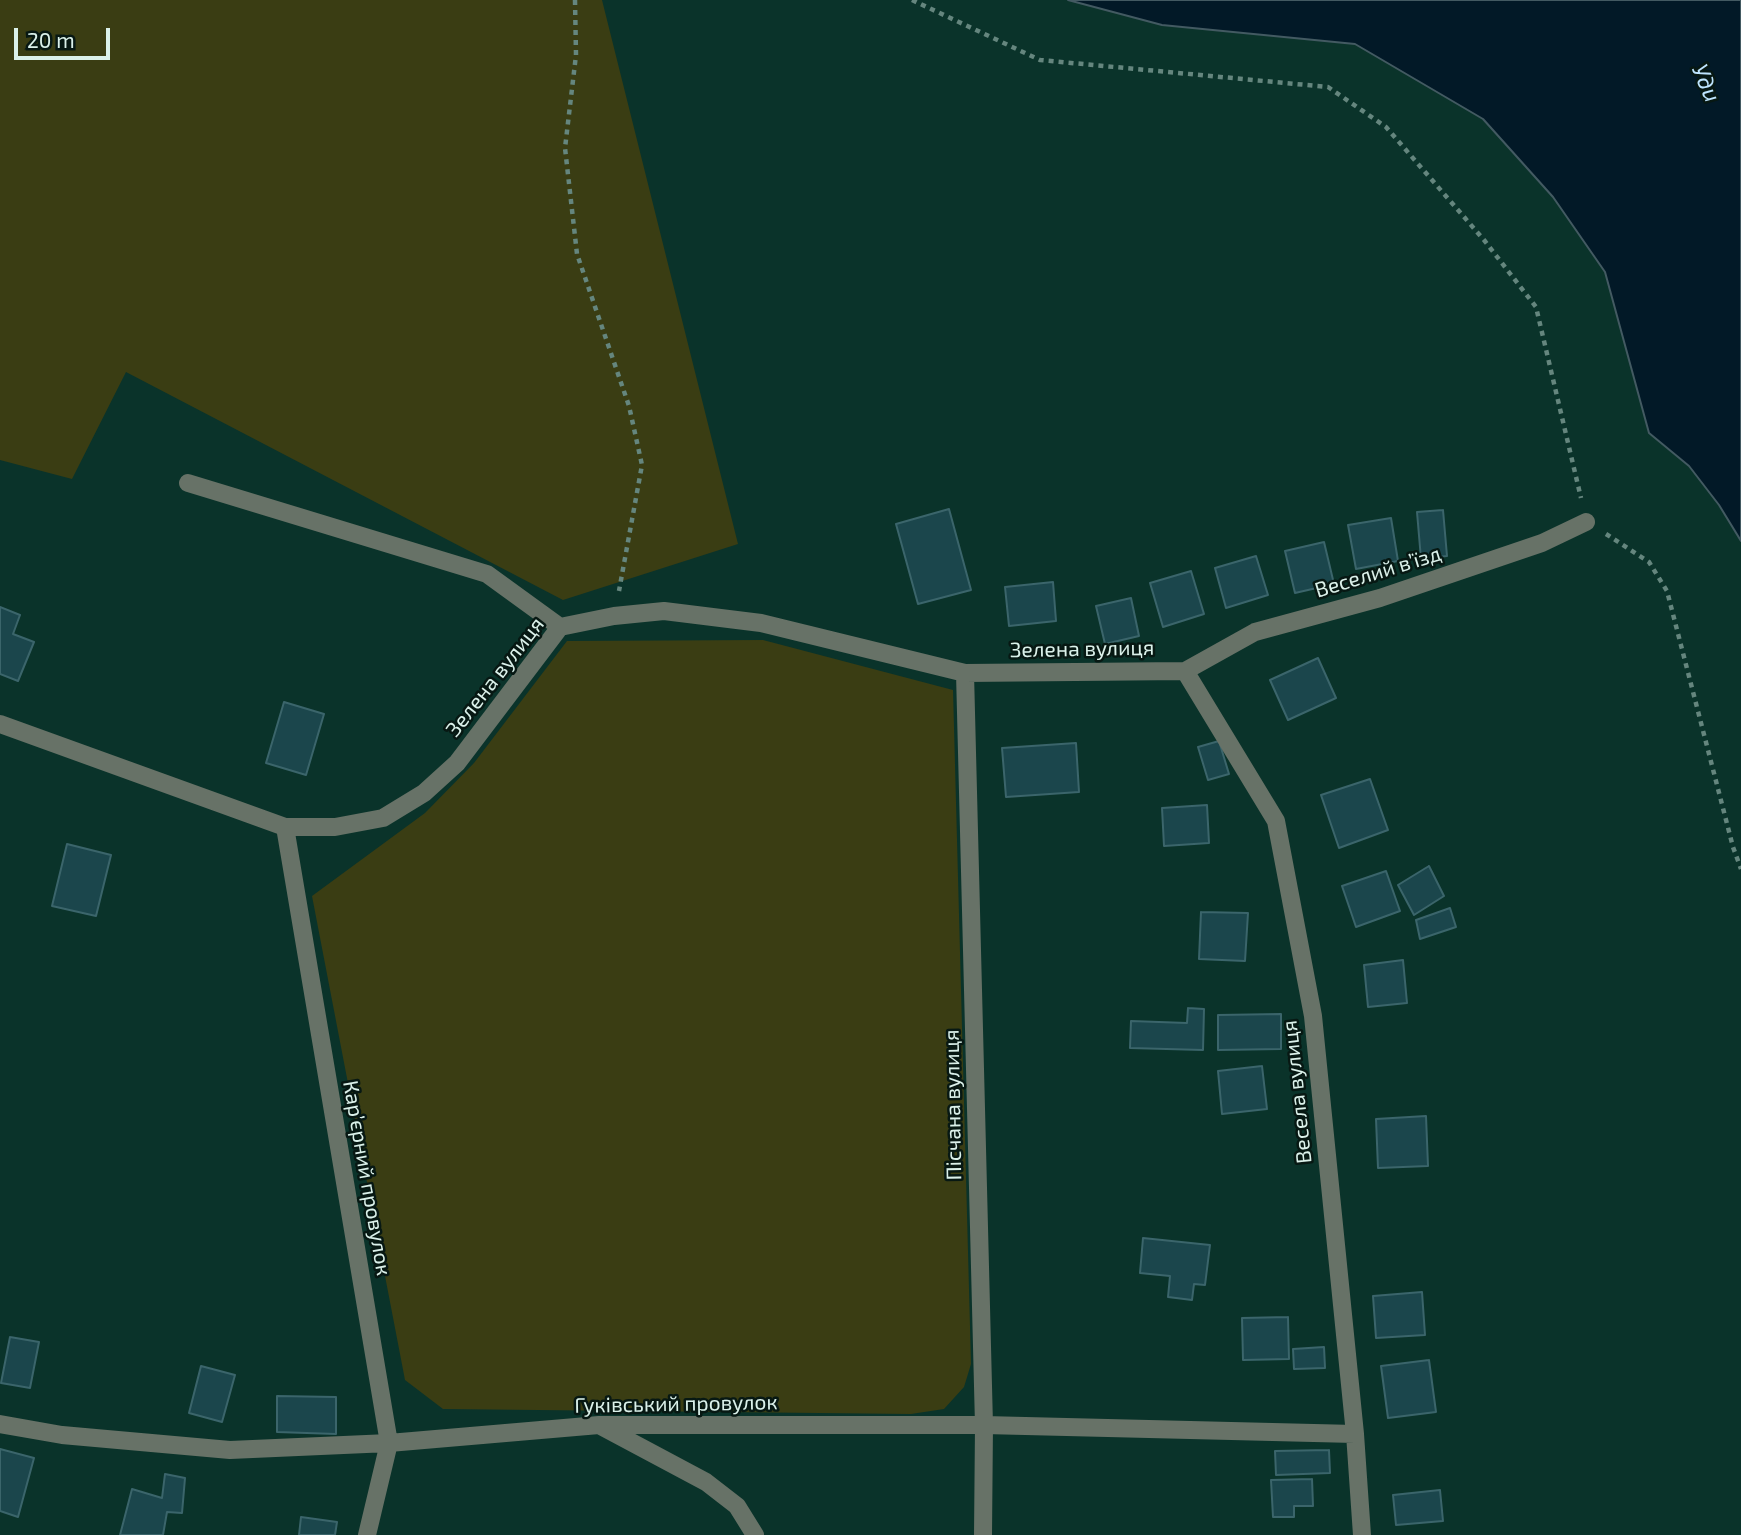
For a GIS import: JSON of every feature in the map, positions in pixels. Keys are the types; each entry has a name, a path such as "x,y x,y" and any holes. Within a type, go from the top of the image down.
{"street":[{"path":"188,483 487,573 560,627"},
{"name":"Веселий в’їзд","path":"1185,671 1255,632 1380,598 1542,543 1586,522"},
{"name":"Зелена вулиця","path":"0,724 285,827 335,827 383,818 424,793 457,763 560,627 614,616 664,611 761,623 965,673 1185,671"},
{"name":"Весела вулиця","path":"1185,671 1276,821 1312,1016 1355,1434 1362,1535"},
{"name":"Пісчана вулиця","path":"965,673 984,1426 983,1535"},
{"name":"Кар’єрний провулок","path":"285,827 389,1443 367,1535"},
{"name":"Гуківський провулок","path":"0,1424 62,1435 165,1442 218,1449 389,1443 599,1425 984,1426 1355,1434"},
{"path":"599,1425 706,1482 737,1506 755,1535"}],"path":[{"path":"575,0 576,55 565,148 577,254 629,406 642,465 614,616"},
{"path":"912,0 1040,60 1328,87 1385,127 1485,240 1536,307 1586,522 1649,562 1667,591 1741,869"}],"green space":[{"path":"0,0 602,0 738,544 563,600 126,372 72,479 0,460"},
{"path":"763,640 953,690 971,1364 964,1387 944,1409 911,1414 443,1409 405,1380 312,896 425,813 474,763 567,641"}],"water":[{"name":"Уди","path":"1068,0 1741,0 1741,541 1719,505 1689,466 1649,433 1605,272 1553,197 1483,119 1355,44 1162,25"}],"building":[{"path":"949,509 971,590 918,604 896,524"},
{"path":"1443,510 1447,556 1421,559 1417,512"},
{"path":"1391,518 1398,561 1356,569 1348,525"},
{"path":"1324,542 1334,584 1295,593 1285,551"},
{"path":"1256,556 1268,595 1226,608 1215,568"},
{"path":"1191,571 1204,614 1163,627 1150,583"},
{"path":"1053,582 1056,621 1009,626 1005,587"},
{"path":"1131,598 1139,636 1105,644 1096,606"},
{"path":"0,607 20,615 13,634 34,642 18,681 0,674"},
{"path":"1318,658 1336,698 1288,720 1270,680"},
{"path":"284,702 324,714 306,775 266,763"},
{"path":"1219,741 1229,774 1208,780 1198,747"},
{"path":"1076,743 1079,792 1006,797 1002,748"},
{"path":"1370,779 1388,830 1339,848 1321,795"},
{"path":"1207,805 1209,843 1164,846 1162,808"},
{"path":"67,844 111,855 96,916 52,906"},
{"path":"1429,866 1444,896 1414,915 1398,885"},
{"path":"1386,871 1400,911 1356,927 1342,886"},
{"path":"1450,908 1456,927 1420,939 1416,920"},
{"path":"1201,912 1248,913 1245,961 1199,959"},
{"path":"1403,960 1407,1003 1368,1007 1364,965"},
{"path":"1188,1008 1204,1009 1203,1050 1130,1048 1131,1021 1187,1023"},
{"path":"1281,1014 1281,1049 1218,1050 1218,1015"},
{"path":"1262,1066 1267,1109 1222,1114 1218,1071"},
{"path":"1426,1116 1428,1166 1378,1168 1376,1119"},
{"path":"1143,1238 1210,1245 1205,1285 1194,1284 1192,1300 1168,1297 1170,1276 1140,1273"},
{"path":"1422,1292 1425,1335 1376,1338 1373,1296"},
{"path":"1288,1317 1289,1359 1243,1360 1242,1318"},
{"path":"10,1337 39,1342 30,1388 1,1383"},
{"path":"1324,1347 1325,1368 1294,1369 1293,1349"},
{"path":"1429,1360 1436,1412 1388,1418 1381,1366"},
{"path":"201,1366 235,1375 222,1422 189,1413"},
{"path":"277,1396 336,1397 336,1434 277,1432"},
{"path":"0,1449 34,1458 18,1517 0,1511"},
{"path":"1329,1450 1330,1473 1276,1475 1275,1451"},
{"path":"165,1474 185,1478 182,1513 167,1512 163,1535 120,1535 132,1489 162,1498"},
{"path":"1312,1479 1313,1506 1294,1506 1294,1517 1273,1517 1271,1480"},
{"path":"1440,1490 1443,1521 1396,1525 1393,1495"},
{"path":"301,1517 337,1522 335,1535 299,1535"}]}
